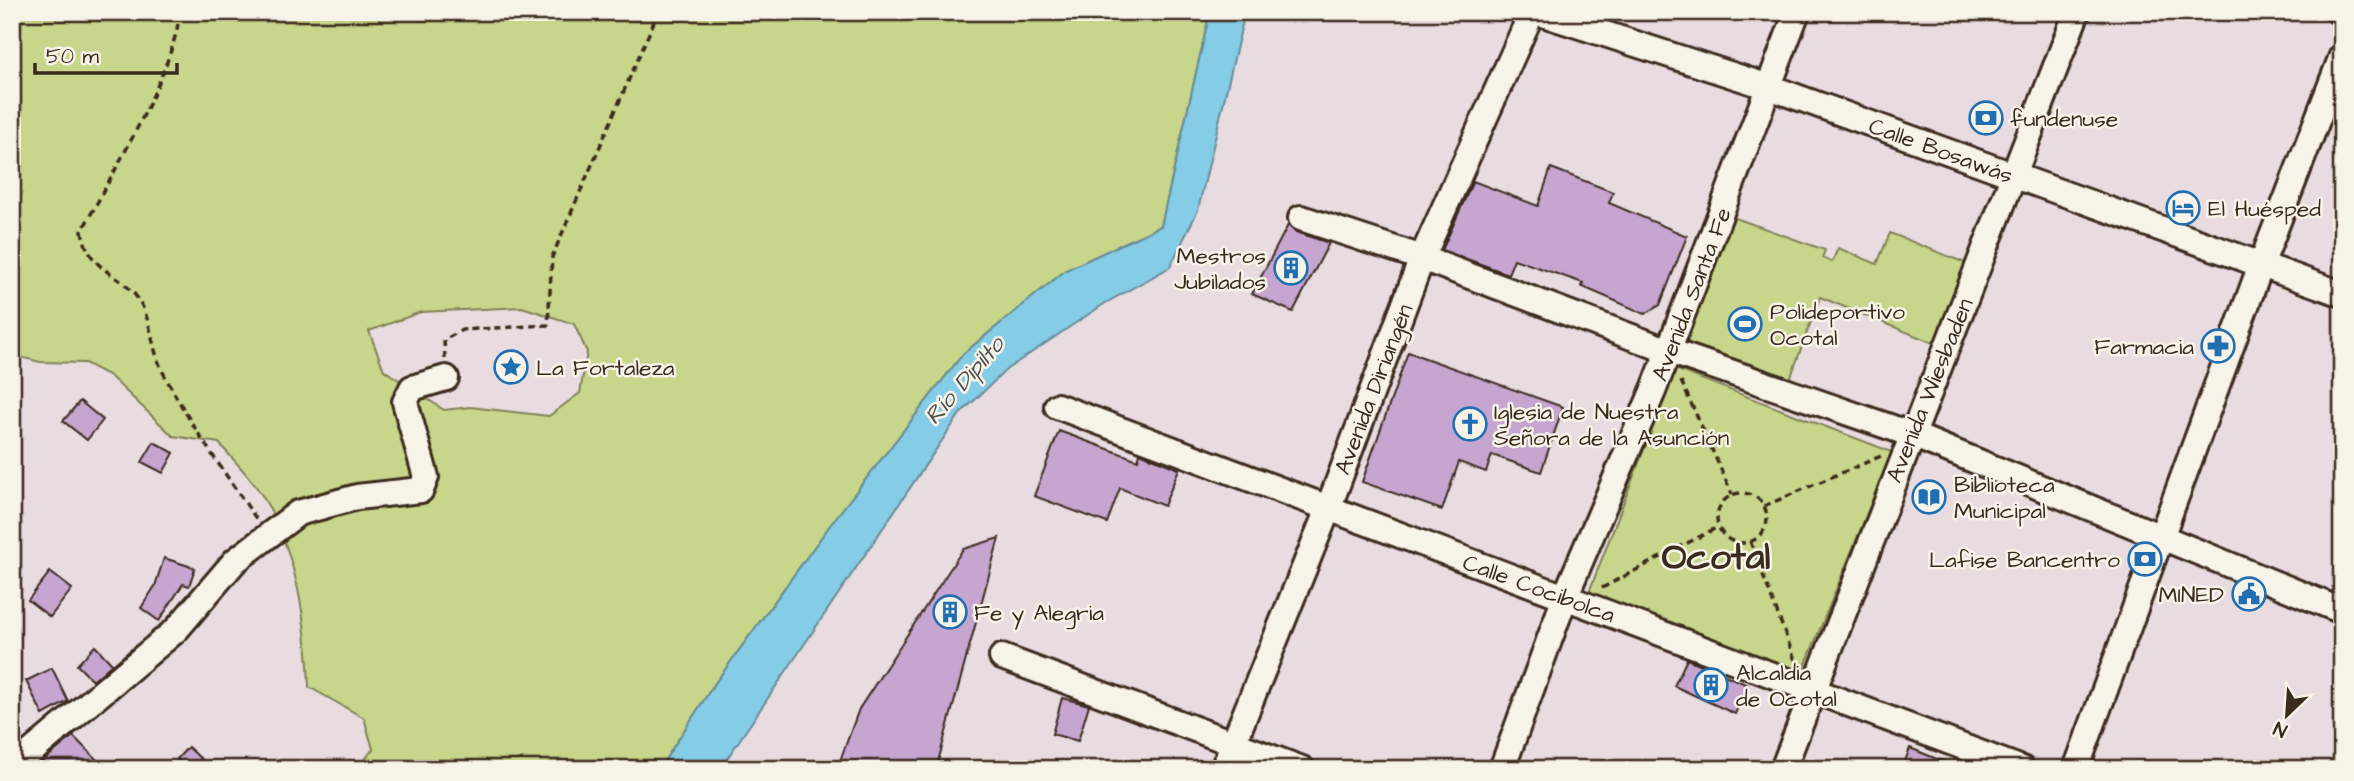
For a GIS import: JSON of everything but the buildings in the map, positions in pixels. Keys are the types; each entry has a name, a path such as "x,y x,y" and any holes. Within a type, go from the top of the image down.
{"street":[{"name":"Calle Bosawás","path":"1535,12 1769,87 2342,295"},
{"name":"Avenida Diriangén","path":"1223,769 1328,509 1423,258 1535,12"},
{"name":"Avenida Santa Fe","path":"1502,769 1565,597 1669,351 1797,12"},
{"name":"Avenida Wiesbaden","path":"1783,769 1910,434 2014,177 2077,12"},
{"path":"2076,769 2261,265 2342,56"},
{"path":"1301,218 1423,258 1669,351 1910,434 2342,611"},
{"path":"12,768 176,629 235,561 298,513 357,497 421,490 426,477 405,402 412,388 446,378"},
{"name":"Calle Cocibolca","path":"1057,406 2022,769"},
{"path":"1002,657 1302,769"}],"path":[{"path":"180,12 177,33 156,86 82,231 85,248 93,261 141,303 160,366 193,430 268,536"},
{"path":"446,378 444,340 463,330 548,325 552,257 656,17 666,12"},
{"path":"1669,351 1732,494"},
{"path":"1764,506 1892,452 1910,434"},
{"path":"1747,493 1764,506 1766,526 1757,538 1743,543 1726,538 1718,527 1716,518 1721,502 1732,494 1747,493"},
{"path":"1600,589 1718,527"},
{"path":"1750,541 1801,676 1812,690"}],"green space":[{"path":"12,12 140,12 203,18 205,12 1210,12 1161,226 1066,270 963,354 831,524 713,686 659,769 357,769 373,749 364,718 309,687 303,614 292,565 275,518 247,476 219,443 173,436 110,376 85,363 40,362 12,355","holes":["522,307 574,324 587,352 580,393 549,416 470,407 444,410 384,370 369,331 421,312"]},
{"path":"1724,214 1825,250 1822,258 1832,262 1838,248 1877,264 1890,233 1988,272 1958,353 1820,297 1785,393 1669,351"},
{"path":"1675,369 1892,452 1801,676 1588,595"}],"water":[{"name":"Río Dipilto","path":"1210,12 1245,12 1198,210 1170,267 1104,304 1007,369 960,414 720,769 659,769 713,686 831,524 963,354 1066,270 1161,226"}],"place":[{"name":"fundenuse","path":"1986,118"},
{"name":"El Huésped","path":"2183,208"},
{"name":"Mestros Jubilados","path":"1291,268"},
{"name":"Polideportivo Ocotal","path":"1745,324"},
{"name":"Farmacia","path":"2218,346"},
{"name":"La Fortaleza","path":"511,367"},
{"name":"Iglesia de Nuestra Señora de la Asunción","path":"1470,424"},
{"name":"Biblioteca Municipal","path":"1929,497"},
{"name":"Lafise Bancentro","path":"2145,559"},
{"name":"MINED","path":"2249,594"},
{"name":"Fe y Alegria","path":"950,612"},
{"name":"Alcaldia de Ocotal","path":"1711,685"}],"district":[{"name":"Ocotal","path":"1716,556"}]}
